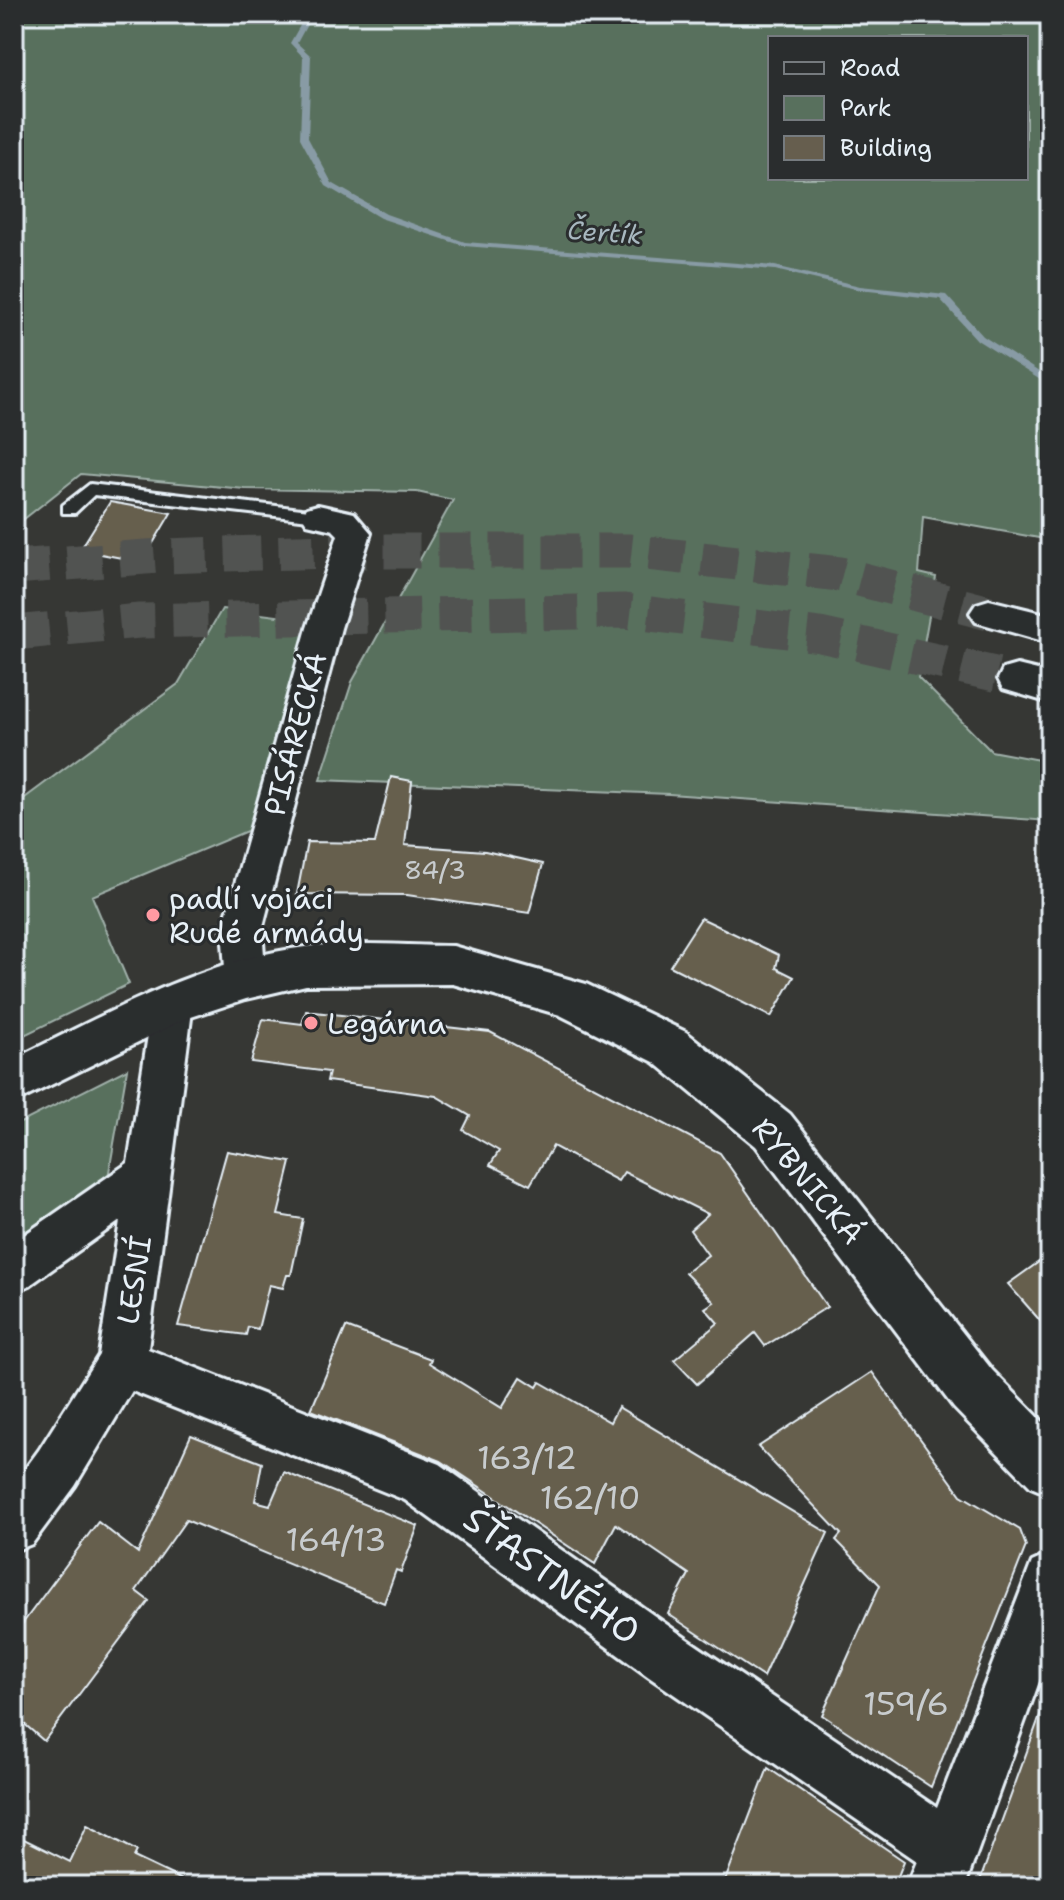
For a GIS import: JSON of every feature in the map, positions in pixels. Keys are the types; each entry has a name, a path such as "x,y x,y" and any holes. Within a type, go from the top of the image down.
{"main road":[{"path":"989,613 1050,629"},
{"name":"RYBNICKÁ","path":"173,1003 246,980 306,966 453,965 570,998 670,1047 773,1130 973,1389 1050,1468"},
{"path":"14,1082 173,1003"}],"street":[{"name":"PISÁRECKÁ","path":"246,980 242,930 316,658 355,533 343,521 318,516"},
{"name":"LESNÍ","path":"14,1526 57,1468 122,1363 173,1003"},
{"path":"14,1269 151,1173"},
{"name":"ŠŤASTNÉHO","path":"122,1363 422,1482 668,1658 943,1868"},
{"path":"943,1868 1050,1580"}],"lane":[{"path":"69,509 90,489 318,516"}],"green space":[{"path":"14,14 1050,14 1050,540 923,517 919,573 936,577 918,677 991,751 1050,762 1050,821 669,794 320,780 352,682 453,500 417,492 245,489 81,474 14,527"},
{"path":"222,609 317,621 254,828 92,896 129,984 14,1040 14,806 178,684"},
{"path":"127,1069 105,1195 14,1243 14,1126"}],"building":[{"path":"110,502 171,513 142,562 80,550"},
{"path":"391,777 412,781 405,845 485,851 543,864 529,913 407,895 297,894 307,842 375,843"},
{"path":"701,918 779,955 776,968 794,977 771,1017 670,966"},
{"path":"306,1011 490,1032 720,1153 827,1307 765,1346 755,1333 697,1384 674,1360 718,1323 705,1308 714,1302 685,1273 708,1255 690,1230 708,1214 624,1172 618,1181 553,1146 530,1185 490,1165 499,1151 463,1130 470,1116 436,1096 327,1081 329,1072 251,1062 263,1019 302,1024"},
{"path":"227,1151 291,1162 278,1215 303,1219 291,1275 287,1275 283,1288 269,1285 258,1329 248,1327 246,1335 178,1326"},
{"path":"1050,1254 1050,1332 1008,1284"},
{"path":"346,1327 431,1359 429,1363 502,1408 521,1377 537,1387 540,1382 610,1422 618,1407 828,1533 763,1677 668,1614 689,1574 616,1524 595,1564 441,1461 311,1410"},
{"path":"872,1372 961,1495 1020,1530 1026,1546 931,1787 822,1715 880,1585 836,1540 841,1534 758,1447"},
{"path":"191,1435 262,1463 255,1501 270,1505 284,1472 418,1526 401,1572 396,1570 384,1603 186,1520 136,1591 149,1601 44,1741 14,1715 14,1635 98,1522 138,1553"},
{"path":"1046,1699 1050,1700 1050,1886 978,1886"},
{"path":"768,1768 904,1861 894,1886 723,1886"},
{"path":"87,1825 137,1851 134,1857 195,1886 14,1886 14,1834 70,1862"}],"waterway":[{"name":"Čertík","path":"294,14 306,21 293,43 307,56 304,138 329,184 383,216 464,244 775,268 860,288 943,297 980,338 1050,383"}],"tunnel":[{"path":"14,567 160,556 332,551 628,551 840,574 989,613"},
{"path":"14,633 139,621 625,611 820,635 1017,679"}],"place":[{"name":"padlí vojáci Rudé armády","path":"153,915"},
{"name":"Legárna","path":"311,1023"}]}
